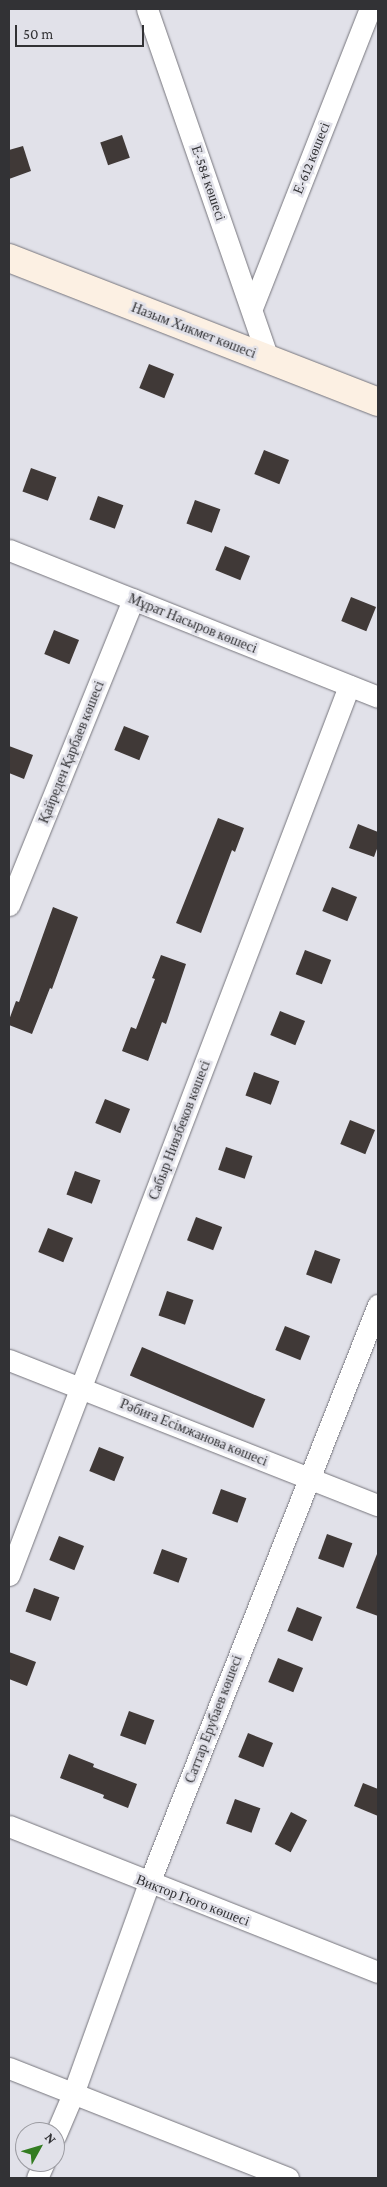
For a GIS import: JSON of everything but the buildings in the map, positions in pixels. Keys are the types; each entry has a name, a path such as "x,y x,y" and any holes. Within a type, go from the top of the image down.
{"street":[{"name":"Е-584 көшесі","path":"147,9 268,358"},
{"name":"Е-612 көшесі","path":"252,308 370,9"},
{"name":"Назым Хикмет көшесі","path":"9,258 378,402"},
{"name":"Мұрат Насыров көшесі","path":"9,550 378,697"},
{"name":"Қайреден Қарбаев көшесі","path":"9,905 133,599"},
{"name":"Сабыр Ниязбеков көшесі","path":"9,1575 349,686"},
{"name":"Саттар Ерубаев көшесі","path":"61,2122 73,2094 149,1883 308,1477 378,1305"},
{"name":"Рәбиға Есімжанова көшесі","path":"9,1360 378,1505"},
{"name":"Виктор Гюго көшесі","path":"9,1826 378,1972"},
{"path":"9,2068 288,2178"}]}
